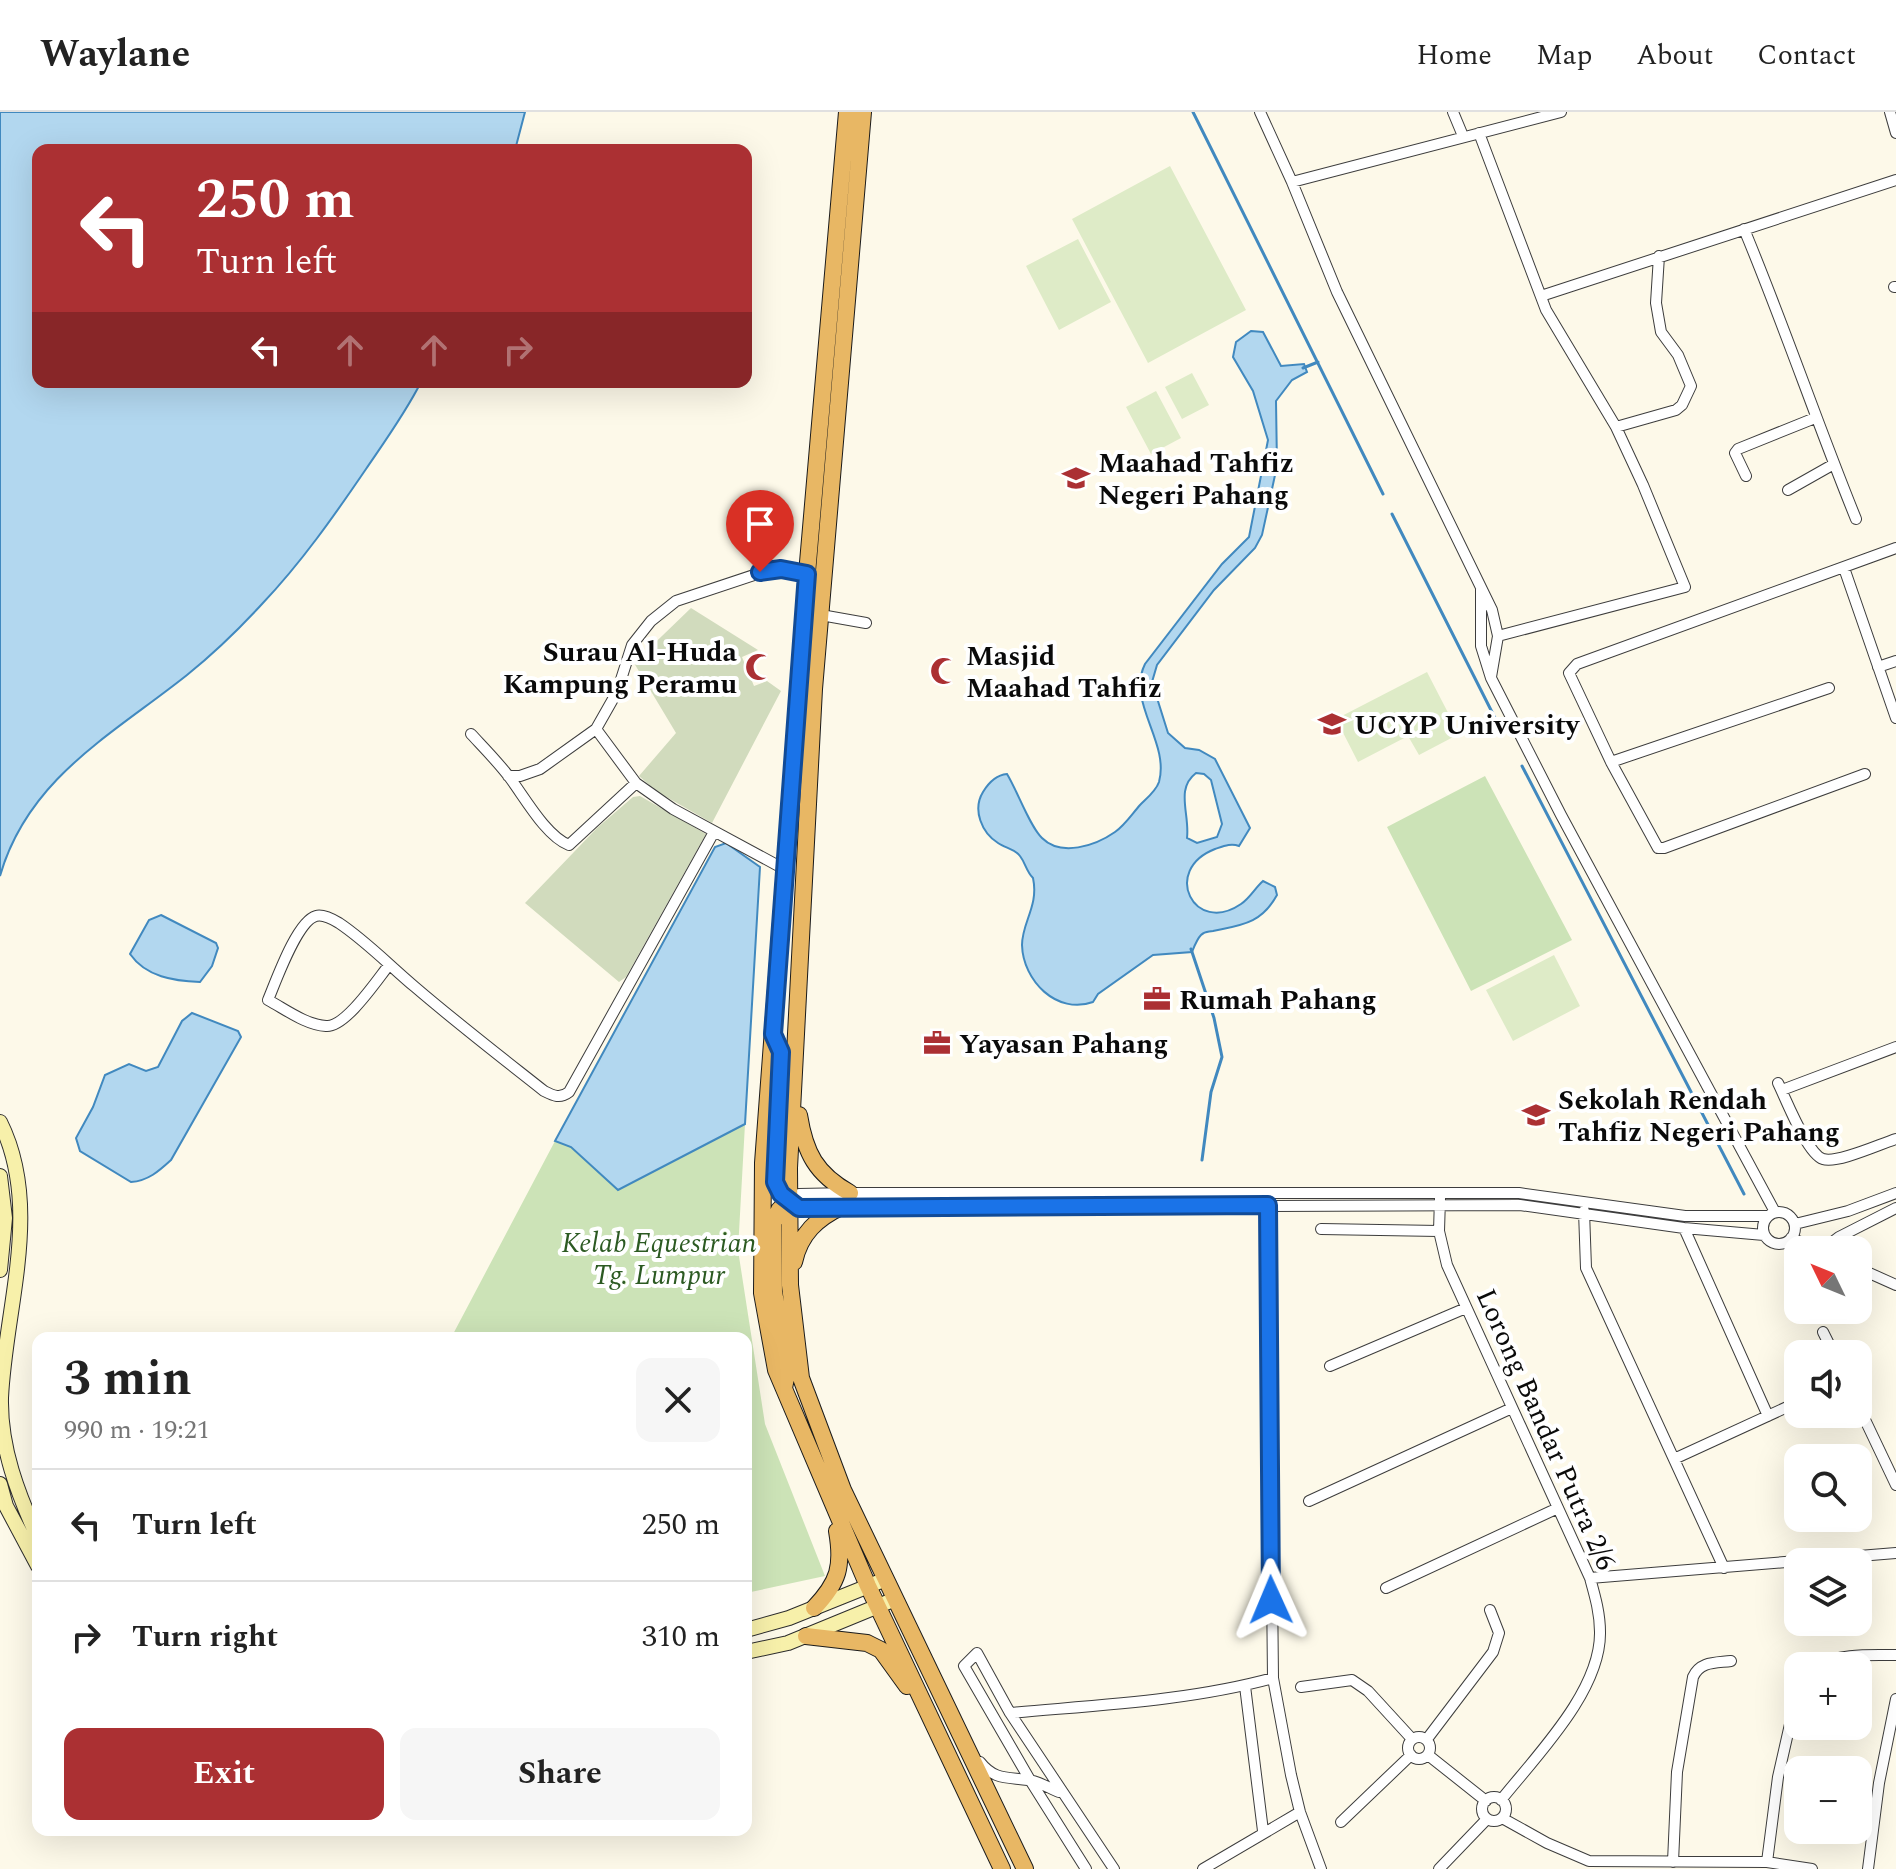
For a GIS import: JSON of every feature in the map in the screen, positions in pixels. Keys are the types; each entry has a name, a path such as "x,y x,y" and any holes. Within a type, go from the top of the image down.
{"highway":[{"path":"847,112 807,574 763,1163 762,1293 776,1370 868,1586 1002,1869"},
{"path":"863,112 814,689 789,1200 790,1285 801,1378 843,1490 1025,1869"},
{"path":"773,1034 781,1052 775,1182 781,1194 789,1200"},
{"path":"790,1285 804,1234 822,1216 847,1200 811,1158 803,1139 794,1082"},
{"path":"784,1388 788,1368 774,1292 773,1223 779,1210 789,1200"},
{"path":"814,1608 831,1590 838,1572 841,1553 832,1502"},
{"path":"806,1636 852,1639 881,1650 933,1723"}],"main road":[{"path":"3,1127 16,1175 21,1219 1,1400 5,1450 18,1495 32,1525"},
{"path":"0,1176 5,1218 0,1270"},
{"path":"0,1484 6,1506 32,1555"},
{"path":"752,1628 814,1608 886,1579"},
{"path":"752,1651 788,1643 895,1599"}],"street":[{"path":"1260,112 1337,292 1492,610 1498,636 1491,678"},
{"path":"1453,112 1463,136"},
{"path":"1292,182 1561,112"},
{"path":"1890,112 1896,133"},
{"path":"1479,133 1541,296 1553,322 1616,427 1685,587 1498,636"},
{"path":"1541,296 1896,180"},
{"path":"1744,229 1856,519"},
{"path":"1616,427 1676,410 1682,405 1691,386 1678,355 1661,332 1656,303 1659,256"},
{"path":"1746,476 1736,458 1738,449 1815,418"},
{"path":"1788,490 1834,464"},
{"path":"1865,774 1658,848 1611,762 1569,673 1571,668 1896,548"},
{"path":"1844,568 1896,718"},
{"path":"508,776 520,776 540,769 596,729 617,692 632,645 667,607 676,601 760,572 781,569 807,574"},
{"path":"1481,589 1481,646 1491,678 1771,1214"},
{"path":"821,615 866,623"},
{"path":"1878,667 1896,661"},
{"path":"1611,762 1829,688"},
{"path":"596,729 636,783 673,809 786,870"},
{"path":"471,734 545,824 569,845 636,783"},
{"path":"389,965 348,1015 335,1025 326,1026 306,1020 268,1000 306,923 316,916 338,922 544,1091 563,1097 577,1079 714,832"},
{"path":"1896,1047 1780,1086 1812,1153 1823,1160 1836,1159 1896,1139"},
{"path":"789,1200 799,1194 847,1200 1268,1200 1440,1199 1519,1193 1685,1216 1785,1213 1795,1224"},
{"path":"1795,1224 1848,1211 1896,1193"},
{"path":"1440,1199 1520,1205 1684,1228 1764,1235 1777,1244 1784,1241"},
{"name":"Lorong Bandar Putra 2/6","path":"1440,1199 1439,1231 1447,1265 1590,1578 1598,1608 1600,1636 1593,1666 1578,1700 1501,1800"},
{"path":"1268,1200 1273,1678 1300,1812 1321,1869"},
{"path":"1585,1201 1586,1268 1724,1568"},
{"path":"1841,1236 1896,1208"},
{"path":"1764,1235 1762,1225 1771,1214"},
{"path":"1792,1236 1795,1224"},
{"path":"1684,1228 1768,1416"},
{"path":"1321,1229 1439,1231"},
{"path":"1872,1274 1896,1285"},
{"path":"1330,1366 1466,1308"},
{"path":"1823,1332 1827,1340"},
{"path":"1309,1501 1512,1408"},
{"path":"1674,1459 1784,1409"},
{"path":"1869,1428 1896,1485"},
{"path":"1386,1588 1558,1508"},
{"path":"1590,1578 1896,1553"},
{"path":"1427,1739 1493,1652 1499,1633 1490,1610"},
{"path":"1086,1869 964,1666 977,1653 1010,1713 1114,1869"},
{"path":"1872,1654 1896,1655"},
{"path":"1673,1862 1677,1772 1693,1677 1696,1670 1704,1665 1731,1661"},
{"path":"1010,1713 1121,1703 1245,1686 1273,1678"},
{"path":"1301,1687 1352,1680 1368,1691 1412,1739"},
{"path":"1245,1686 1263,1831"},
{"path":"1868,1869 1879,1783 1896,1699"},
{"path":"1419,1736 1427,1739 1431,1748 1428,1755 1418,1759 1411,1755 1408,1745 1412,1739 1419,1736"},
{"path":"1767,1862 1778,1777 1786,1740"},
{"path":"965,1745 994,1776 1008,1780 1030,1780 1061,1793"},
{"path":"1341,1822 1411,1755"},
{"path":"1428,1755 1486,1801"},
{"path":"1495,1797 1501,1800 1506,1811 1502,1818 1494,1821 1487,1819 1482,1810 1486,1801 1495,1797"},
{"path":"1203,1869 1300,1812"},
{"path":"1502,1818 1547,1843 1589,1861 1767,1862 1812,1869"},
{"path":"1439,1869 1487,1819"}],"green space":[{"path":"1170,166 1246,310 1148,363 1072,219"},
{"path":"1078,239 1111,302 1059,330 1026,266"},
{"path":"1192,373 1209,405 1182,419 1165,387"},
{"path":"1156,391 1181,438 1151,454 1126,407"},
{"path":"691,608 758,650 742,657 754,686 767,681 781,691 712,823 656,791 639,776 676,733 634,663"},
{"path":"1427,672 1459,734 1419,755 1408,736 1358,762 1336,719"},
{"path":"1485,776 1572,940 1471,991 1387,827"},
{"path":"640,796 706,834 626,977 619,982 525,903 597,828 633,797"},
{"path":"1554,955 1580,1006 1513,1041 1486,990"},
{"name":"Kelab Equestrian Tg. Lumpur","path":"745,1124 738,1250 751,1332 454,1332 555,1141 571,1147 618,1190"},
{"name":"Kelab Equestrian Tg. Lumpur","path":"752,1340 765,1424 825,1576 752,1592"}],"water":[{"path":"0,112 525,112 517,144 32,144 32,388 418,388 354,487 290,572 206,659 76,761 52,785 13,842 0,876"},
{"path":"1251,331 1263,332 1281,366 1304,364 1307,372 1292,380 1276,401 1277,466 1262,535 1255,548 1214,590 1157,665 1152,682 1168,733 1185,748 1199,750 1215,759 1250,828 1239,846 1221,847 1199,859 1190,871 1187,884 1190,896 1198,906 1210,912 1224,912 1244,902 1263,881 1275,887 1277,895 1264,912 1250,922 1204,933 1192,952 1153,955 1098,994 1093,1002 1067,1004 1044,992 1028,971 1022,945 1034,897 1033,878 1018,854 987,833 980,820 978,806 990,782 1007,774 1037,833 1050,844 1078,847 1098,842 1115,832 1158,785 1161,767 1159,752 1141,693 1145,664 1222,564 1249,537 1268,440 1253,391 1233,357 1236,342","holes":["1196,773 1204,774 1211,780 1222,824 1217,837 1197,843 1187,838 1185,794 1190,779"]},
{"path":"726,843 760,867 745,1124 618,1190 571,1147 555,1141 715,847"},
{"path":"161,915 216,943 218,948 212,966 200,982 152,973 130,954 149,920"},
{"path":"192,1013 238,1031 241,1037 171,1160 148,1178 131,1182 80,1151 76,1138 93,1107 105,1075 129,1064 146,1071 158,1067 182,1021"}],"waterway":[{"path":"1193,112 1383,494"},
{"path":"1303,368 1318,362"},
{"path":"1392,514 1496,720"},
{"path":"1522,766 1744,1194"},
{"path":"1191,949 1214,1018 1222,1057 1211,1092 1202,1160"}],"place":[{"name":"Maahad Tahfiz Negeri Pahang","path":"1076,478"},
{"name":"Surau Al-Huda Kampung Peramu","path":"759,667"},
{"name":"Masjid Maahad Tahfiz","path":"944,671"},
{"name":"UCYP University","path":"1332,724"},
{"name":"Rumah Pahang","path":"1157,999"},
{"name":"Yayasan Pahang","path":"937,1043"},
{"name":"Sekolah Rendah Tahfiz Negeri Pahang","path":"1536,1115"}],"route":[{"path":"760,572 781,569 807,574 773,1034 781,1052 775,1182 781,1194 799,1208 1268,1205 1271,1600"}]}
